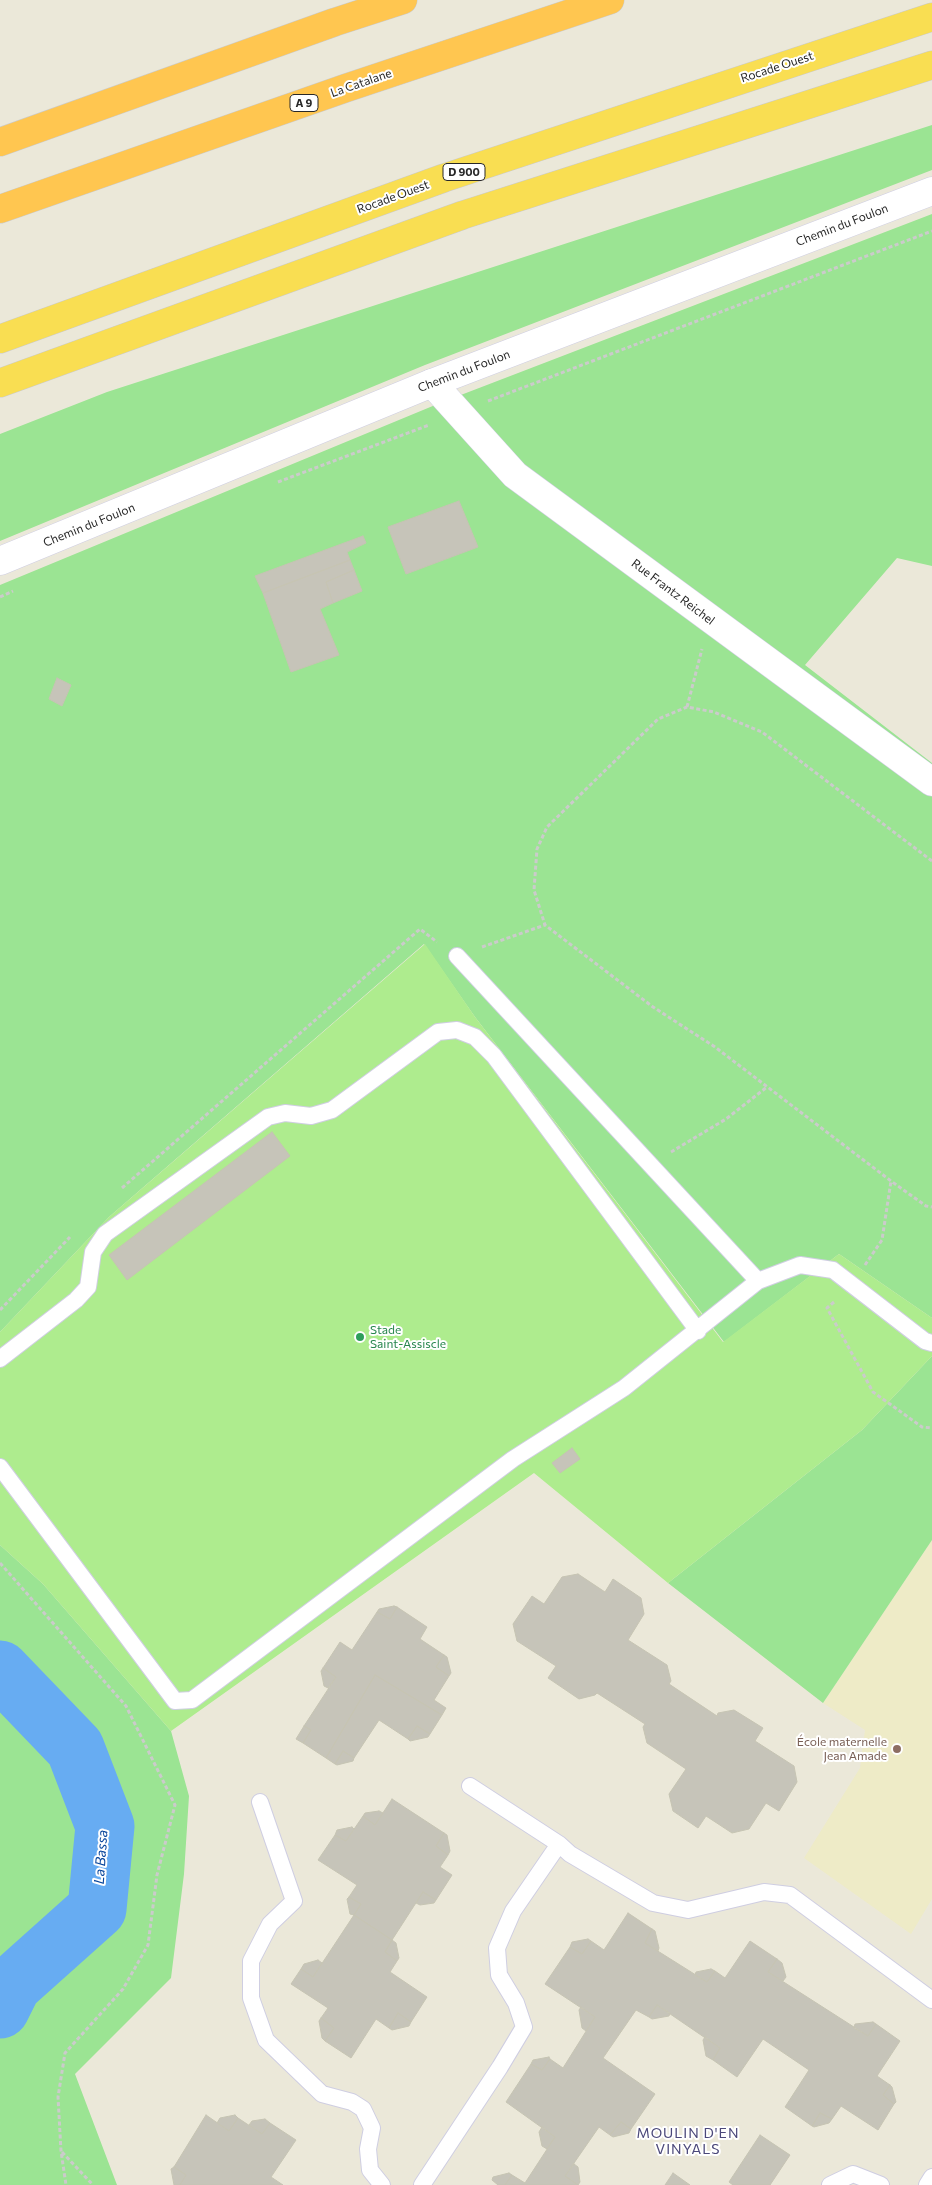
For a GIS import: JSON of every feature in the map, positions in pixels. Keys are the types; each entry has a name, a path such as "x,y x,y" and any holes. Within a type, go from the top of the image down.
{"highway":[{"path":"0,142 335,22 403,0"},
{"name":"La Catalane","path":"0,209 346,88 610,0"},
{"name":"Rocade Ouest","path":"0,339 444,178 932,17"},
{"path":"0,383 463,215 932,65"}],"street":[{"name":"Chemin du Foulon","path":"0,562 432,383 932,191"},
{"name":"Rue Frantz Reichel","path":"432,383 515,475 932,782"}],"lane":[{"path":"456,956 758,1281"},
{"path":"0,1359 76,1300 88,1287 93,1252 105,1234 120,1223 268,1117 285,1113 311,1116 332,1110 438,1032 457,1030 475,1038 494,1056 698,1331"},
{"path":"0,1467 175,1701 192,1700 513,1459 624,1388 698,1331 758,1281 800,1265 833,1270 925,1341 932,1343"},
{"path":"470,1786 559,1844 570,1854 653,1903 688,1910 764,1892 790,1895 932,2000"},
{"path":"260,1802 294,1901 270,1924 251,1961 251,1998 266,2040 322,2094 352,2102 363,2109 372,2128 368,2149 370,2170 382,2185"},
{"path":"422,2185 524,2026 516,2002 499,1975 497,1948 513,1910 559,1844"},
{"path":"830,2185 853,2174 880,2185"},
{"path":"927,2185 932,2177"}],"path":[{"path":"687,707 704,638 714,622"},
{"path":"932,862 762,732 714,712 687,707 658,719 548,827 536,849 534,890 545,925 652,1007 715,1047 891,1182 926,1206 932,1207"},
{"path":"118,1192 420,929 456,956 545,925"},
{"path":"650,1164 726,1119 767,1087"},
{"path":"891,1182 882,1240 852,1285 827,1308 873,1392 922,1427 932,1428"},
{"path":"0,1310 75,1232"},
{"path":"0,1563 126,1706 175,1805 157,1875 148,1945 123,1989 65,2053 58,2097 61,2151 66,2185"},
{"path":"61,2151 93,2185"}],"shaded area":[{"name":"École maternelle Jean Amade","path":"932,1540 932,1899 911,1934 804,1858 860,1768 865,1730 823,1703"}],"green space":[{"path":"932,125 932,170 425,365 0,541 0,434 107,392"},
{"path":"932,214 932,566 897,558 805,665 932,763 932,1318 839,1254 724,1342 475,1017 424,944 109,1217 0,1332 0,585 440,403"},
{"name":"Stade Saint-Assiscle","path":"425,944 475,1017 723,1342 839,1254 932,1318 932,1356 862,1430 668,1583 534,1473 171,1731 43,1584 0,1545 0,1332 109,1217"},
{"path":"932,1356 932,1540 823,1703 668,1583 862,1430"},
{"path":"0,1545 43,1584 171,1731 189,1796 184,1874 171,1978 75,2074 117,2185 0,2185"}],"building":[{"path":"459,501 478,547 406,574 388,527"},
{"path":"363,536 366,543 347,552 350,560 263,593 255,576"},
{"path":"350,560 354,570 326,582 333,603 320,609 339,655 291,672 263,593"},
{"path":"354,570 362,591 333,603 326,582"},
{"path":"57,678 71,685 62,706 49,699"},
{"path":"272,1132 290,1156 127,1280 109,1255"},
{"path":"572,1448 580,1459 560,1473 552,1463"},
{"path":"578,1574 605,1592 613,1579 641,1598 644,1614 628,1640 667,1665 671,1681 669,1684 717,1716 718,1713 734,1710 763,1728 755,1741 794,1766 797,1782 779,1811 766,1803 749,1829 732,1833 706,1816 698,1828 673,1811 669,1794 686,1769 647,1743 643,1727 645,1724 597,1693 579,1699 548,1678 556,1666 517,1641 513,1624 532,1596 544,1604 562,1577"},
{"path":"397,1607 390,1619 377,1612 379,1609"},
{"path":"397,1607 427,1627 420,1639 444,1655 436,1667 449,1676 434,1700 446,1708 442,1715 375,1675 326,1758 303,1743 311,1730 304,1726 336,1677 323,1668 340,1642 352,1650 377,1612 390,1619"},
{"path":"444,1655 447,1657 451,1673 449,1676 436,1667"},
{"path":"323,1668 336,1677 328,1688 324,1686 321,1671"},
{"path":"375,1675 442,1715 430,1734 417,1726 408,1739 379,1720 354,1758 343,1751 335,1764 326,1758"},
{"path":"304,1726 311,1730 303,1743 296,1739"},
{"path":"417,1726 430,1734 428,1737 410,1741 408,1739"},
{"path":"343,1751 354,1758 353,1761 335,1764"},
{"path":"392,1799 444,1833 436,1846 448,1855 440,1867 452,1875 436,1900 423,1892 392,1940 354,1915 361,1904 349,1897 357,1885 318,1860 335,1835 346,1841 363,1816 375,1825"},
{"path":"379,1811 383,1813 375,1825 363,1816 365,1813"},
{"path":"352,1827 354,1829 346,1841 335,1835 337,1830"},
{"path":"444,1833 447,1835 450,1851 448,1855 436,1846"},
{"path":"423,1892 436,1900 434,1903 420,1905 416,1903"},
{"path":"349,1897 361,1904 354,1915 350,1914 347,1899"},
{"path":"628,1913 652,1929 645,1943 707,1982 715,1971 725,1978 750,1941 777,1959 768,1972 868,2036 876,2024 900,2041 877,2076 890,2085 883,2095 894,2104 878,2130 841,2106 832,2119 820,2113 812,2126 785,2107 809,2070 763,2039 737,2077 713,2060 720,2048 657,2005 649,2017 636,2010 603,2058 655,2094 631,2129 621,2122 610,2135 599,2127 565,2176 578,2185 505,2185 512,2175 525,2183 555,2137 506,2102 531,2064 542,2070 550,2059 563,2068 595,2017 545,1984 570,1947 582,1954 591,1941 604,1950"},
{"path":"354,1915 392,1940 385,1952 397,1961 390,1972 427,1997 411,2022 398,2013 389,2028 376,2019 351,2058 325,2041 334,2028 321,2018 328,2008 291,1984 301,1969 313,1977"},
{"path":"652,1929 655,1931 658,1951 645,1943"},
{"path":"588,1939 591,1941 582,1954 570,1947 572,1942"},
{"path":"392,1940 396,1943 399,1958 397,1961 385,1952"},
{"path":"777,1959 782,1963 786,1977 783,1981 768,1972"},
{"path":"318,1960 322,1963 313,1977 301,1969 304,1964"},
{"path":"711,1969 715,1971 707,1982 695,1975 696,1972"},
{"path":"657,2005 670,2013 669,2016 652,2019 649,2017"},
{"path":"581,2007 595,2017 586,2031 582,2028 579,2010"},
{"path":"398,2013 411,2022 409,2026 392,2030 389,2028"},
{"path":"321,2018 334,2028 325,2041 322,2038 319,2021"},
{"path":"873,2022 876,2024 868,2036 854,2028 855,2024"},
{"path":"705,2037 720,2048 713,2060 706,2056 703,2040"},
{"path":"549,2057 550,2059 542,2070 531,2064 533,2060"},
{"path":"890,2085 896,2102 894,2104 883,2095"},
{"path":"820,2113 832,2119 829,2123 812,2126"},
{"path":"206,2115 229,2131 238,2118 262,2134 270,2123 296,2140 271,2177 283,2185 180,2185 186,2175 174,2167"},
{"path":"235,2115 238,2118 229,2131 217,2123 220,2118"},
{"path":"265,2119 270,2123 262,2134 249,2125 252,2121"},
{"path":"621,2122 631,2129 629,2133 613,2137 610,2135"},
{"path":"542,2127 555,2137 547,2149 542,2146 539,2132"},
{"path":"760,2135 790,2155 770,2185 733,2185 729,2182"},
{"path":"574,2164 578,2167 580,2182 578,2185 565,2176"},
{"path":"174,2167 186,2175 180,2185 174,2185 171,2169"},
{"path":"509,2173 512,2175 505,2185 498,2185 492,2180 493,2177"},
{"path":"673,2173 690,2185 665,2185"}],"waterway":[{"name":"La Bassa","path":"0,1670 75,1748 105,1826 97,1909 12,1985 0,2009"}],"place":[{"name":"Stade Saint-Assiscle","path":"360,1337"},
{"name":"École maternelle Jean Amade","path":"897,1749"}],"district":[{"name":"MOULIN D'EN VINYALS","path":"688,2142"}]}
